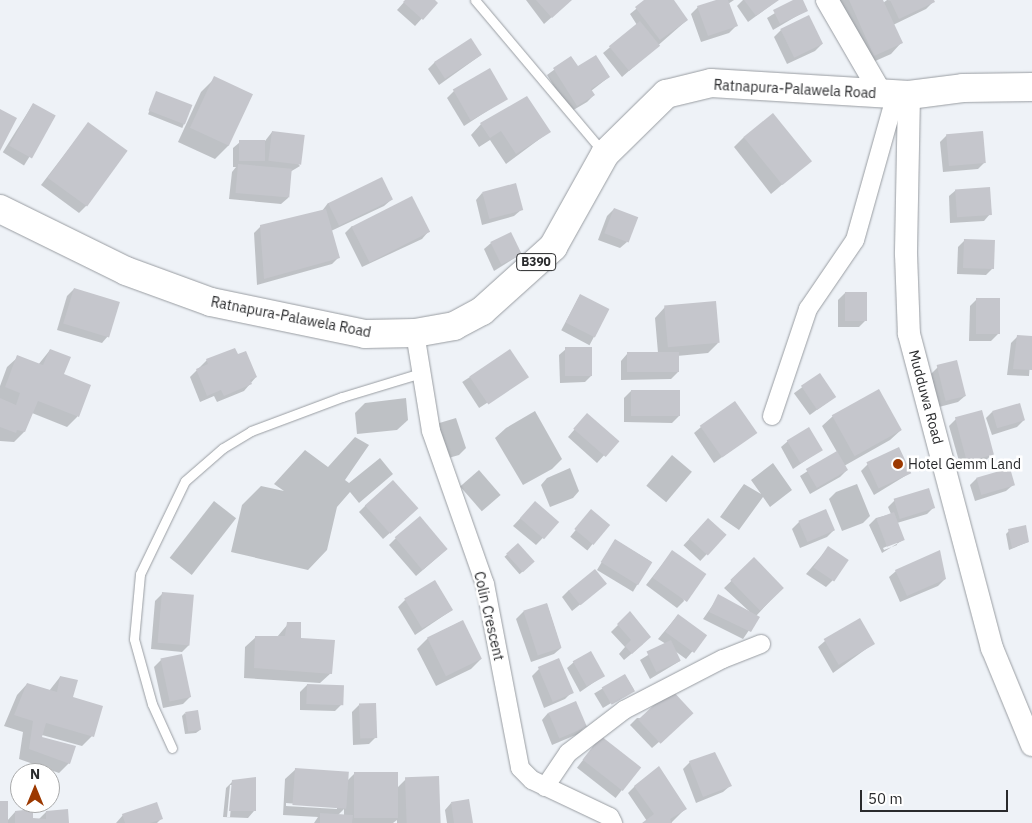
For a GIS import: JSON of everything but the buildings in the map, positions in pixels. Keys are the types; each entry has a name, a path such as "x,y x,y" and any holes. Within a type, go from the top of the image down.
{"main road":[{"name":"Ratnapura-Palawela Road","path":"0,209 126,271 211,302 365,334 415,333 454,326 482,311 553,247 605,154 666,94 712,83 895,94 963,88 1032,87"}],"street":[{"path":"772,416 808,309 855,240 895,94 827,0"},
{"name":"Mudduwa Road","path":"895,94 906,254 909,334 992,648 1032,745"},
{"name":"Colin Crescent","path":"415,333 430,431 485,584 520,768 532,780 610,817 613,823"},
{"path":"545,786 568,753 624,710 723,659 761,644"}],"lane":[{"path":"475,0 605,154"},
{"path":"172,748 152,704 134,639 140,574 185,481 223,448 251,431 342,396 421,373"}],"place":[{"name":"Hotel Gemm Land","path":"898,464"}]}
